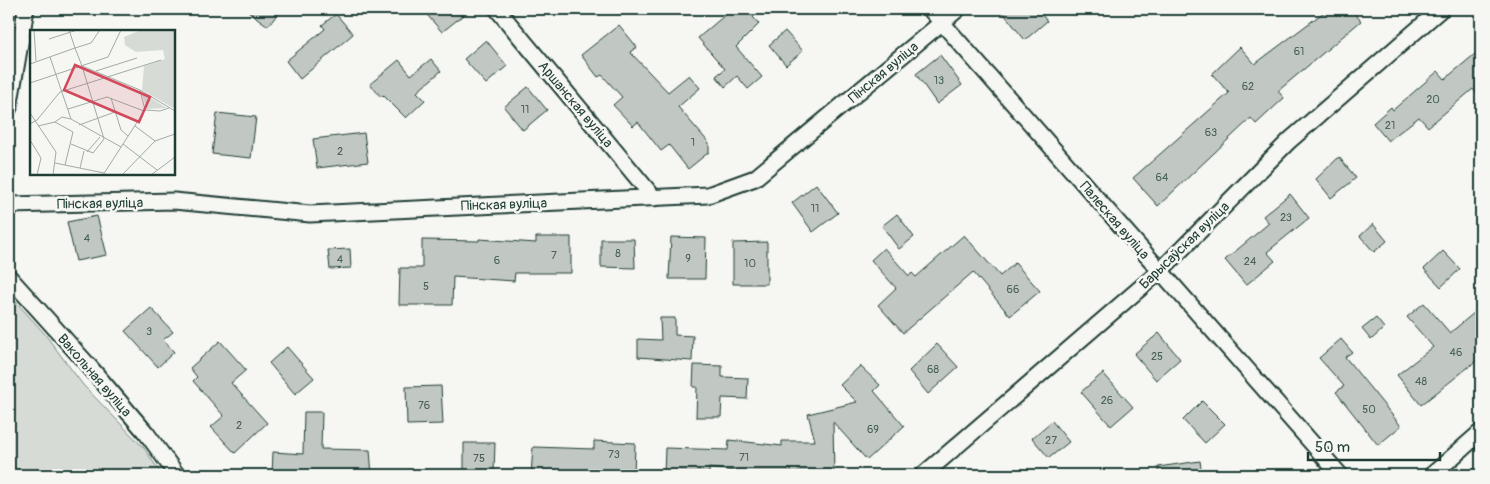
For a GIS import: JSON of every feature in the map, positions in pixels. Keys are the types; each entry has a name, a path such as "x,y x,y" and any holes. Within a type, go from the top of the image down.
{"street":[{"path":"9,108 26,9"},
{"name":"Аршанская вуліца","path":"497,9 654,198"},
{"name":"Палеская вуліца","path":"930,9 1340,475"},
{"name":"Пінская вуліца","path":"9,205 174,201 310,214 418,207 708,195 755,178 958,9"},
{"name":"Барысаўская вуліца","path":"923,475 1160,271 1289,141 1441,9"},
{"name":"Вакольная вуліца","path":"9,277 147,434 177,475"},
{"path":"1432,475 1481,432"}],"shaded area":[{"path":"9,296 44,333 83,385 144,448 162,475 9,475"}],"building":[{"path":"245,9 282,9 268,26"},
{"path":"422,9 471,9 442,32"},
{"path":"732,9 762,9 753,17 759,24 736,47 762,77 748,89 737,76 725,87 716,76 725,69 698,38"},
{"path":"1000,9 1037,9 1047,21 1025,40"},
{"path":"1328,9 1351,9 1361,21 1278,91 1284,98 1256,124 1251,118 1158,206 1133,178 1229,93 1212,74 1240,47 1255,64"},
{"path":"336,14 353,34 300,79 286,61 325,29 322,25"},
{"path":"619,25 637,47 630,52 668,92 689,75 700,88 678,107 709,143 709,152 688,169 669,145 661,151 638,122 633,126 613,105 622,97 602,75 598,77 581,55"},
{"path":"785,31 803,51 786,65 769,45"},
{"path":"486,40 507,66 486,84 464,59"},
{"path":"1481,49 1481,99 1473,89 1428,127 1419,117 1388,141 1373,123 1391,107 1393,110 1438,71 1445,79"},
{"path":"940,55 962,85 937,104 916,74"},
{"path":"431,59 441,71 417,92 425,100 406,118 383,95 381,97 370,84 399,60 411,75"},
{"path":"528,87 547,110 523,130 504,107"},
{"path":"217,113 256,117 251,158 212,154"},
{"path":"364,133 368,162 317,168 313,139"},
{"path":"1339,157 1356,178 1331,198 1316,179"},
{"path":"816,184 838,213 813,232 792,203"},
{"path":"1290,194 1309,218 1267,252 1275,261 1246,285 1225,260 1269,223 1263,216"},
{"path":"897,214 914,237 899,249 882,226"},
{"path":"97,216 107,255 76,261 67,222"},
{"path":"1373,224 1387,241 1374,252 1360,236"},
{"path":"964,235 1000,276 1015,263 1040,291 1010,316 973,272 903,333 878,305 896,288 871,260 884,248 909,276 912,273 916,277"},
{"path":"536,237 571,237 571,273 515,273 514,281 453,277 452,305 399,305 400,268 422,268 422,240 479,241 479,239 536,243"},
{"path":"671,237 706,238 705,279 669,279"},
{"path":"601,239 634,239 635,268 601,267"},
{"path":"767,242 767,284 733,284 733,243"},
{"path":"350,249 351,268 330,269 328,250"},
{"path":"1443,251 1460,269 1441,287 1424,269"},
{"path":"1424,303 1450,333 1481,307 1481,357 1421,405 1397,375 1433,347 1407,317"},
{"path":"151,308 173,332 163,340 174,352 158,367 125,331"},
{"path":"660,318 675,318 675,335 693,336 692,361 638,357 638,339 661,340"},
{"path":"1376,318 1384,328 1371,340 1362,329"},
{"path":"1159,333 1180,359 1156,380 1134,354"},
{"path":"1341,339 1352,352 1345,357 1401,426 1378,445 1336,392 1344,386 1319,358"},
{"path":"220,341 246,370 231,383 267,423 235,453 211,427 224,416 193,381 197,377 190,368"},
{"path":"937,344 958,367 928,394 909,371"},
{"path":"287,347 314,378 295,394 269,363"},
{"path":"694,365 722,366 722,377 748,378 747,399 722,398 721,417 696,417 697,387 693,387"},
{"path":"860,366 880,385 874,391 904,426 867,460 833,422 834,475 768,475 709,468 709,475 664,475 665,448 728,450 729,440 782,446 782,441 815,441 808,414 857,402 840,385"},
{"path":"1103,373 1133,407 1111,426 1081,392"},
{"path":"441,386 443,424 407,425 406,387"},
{"path":"1202,401 1225,424 1205,443 1183,420"},
{"path":"304,412 322,412 321,449 370,450 372,475 272,475 273,452 303,454"},
{"path":"1052,421 1069,442 1049,458 1032,438"},
{"path":"594,441 635,443 634,475 531,475 533,447 594,449"},
{"path":"464,443 495,443 494,472 464,472"},
{"path":"1200,461 1202,475 1159,475 1158,467"}]}
